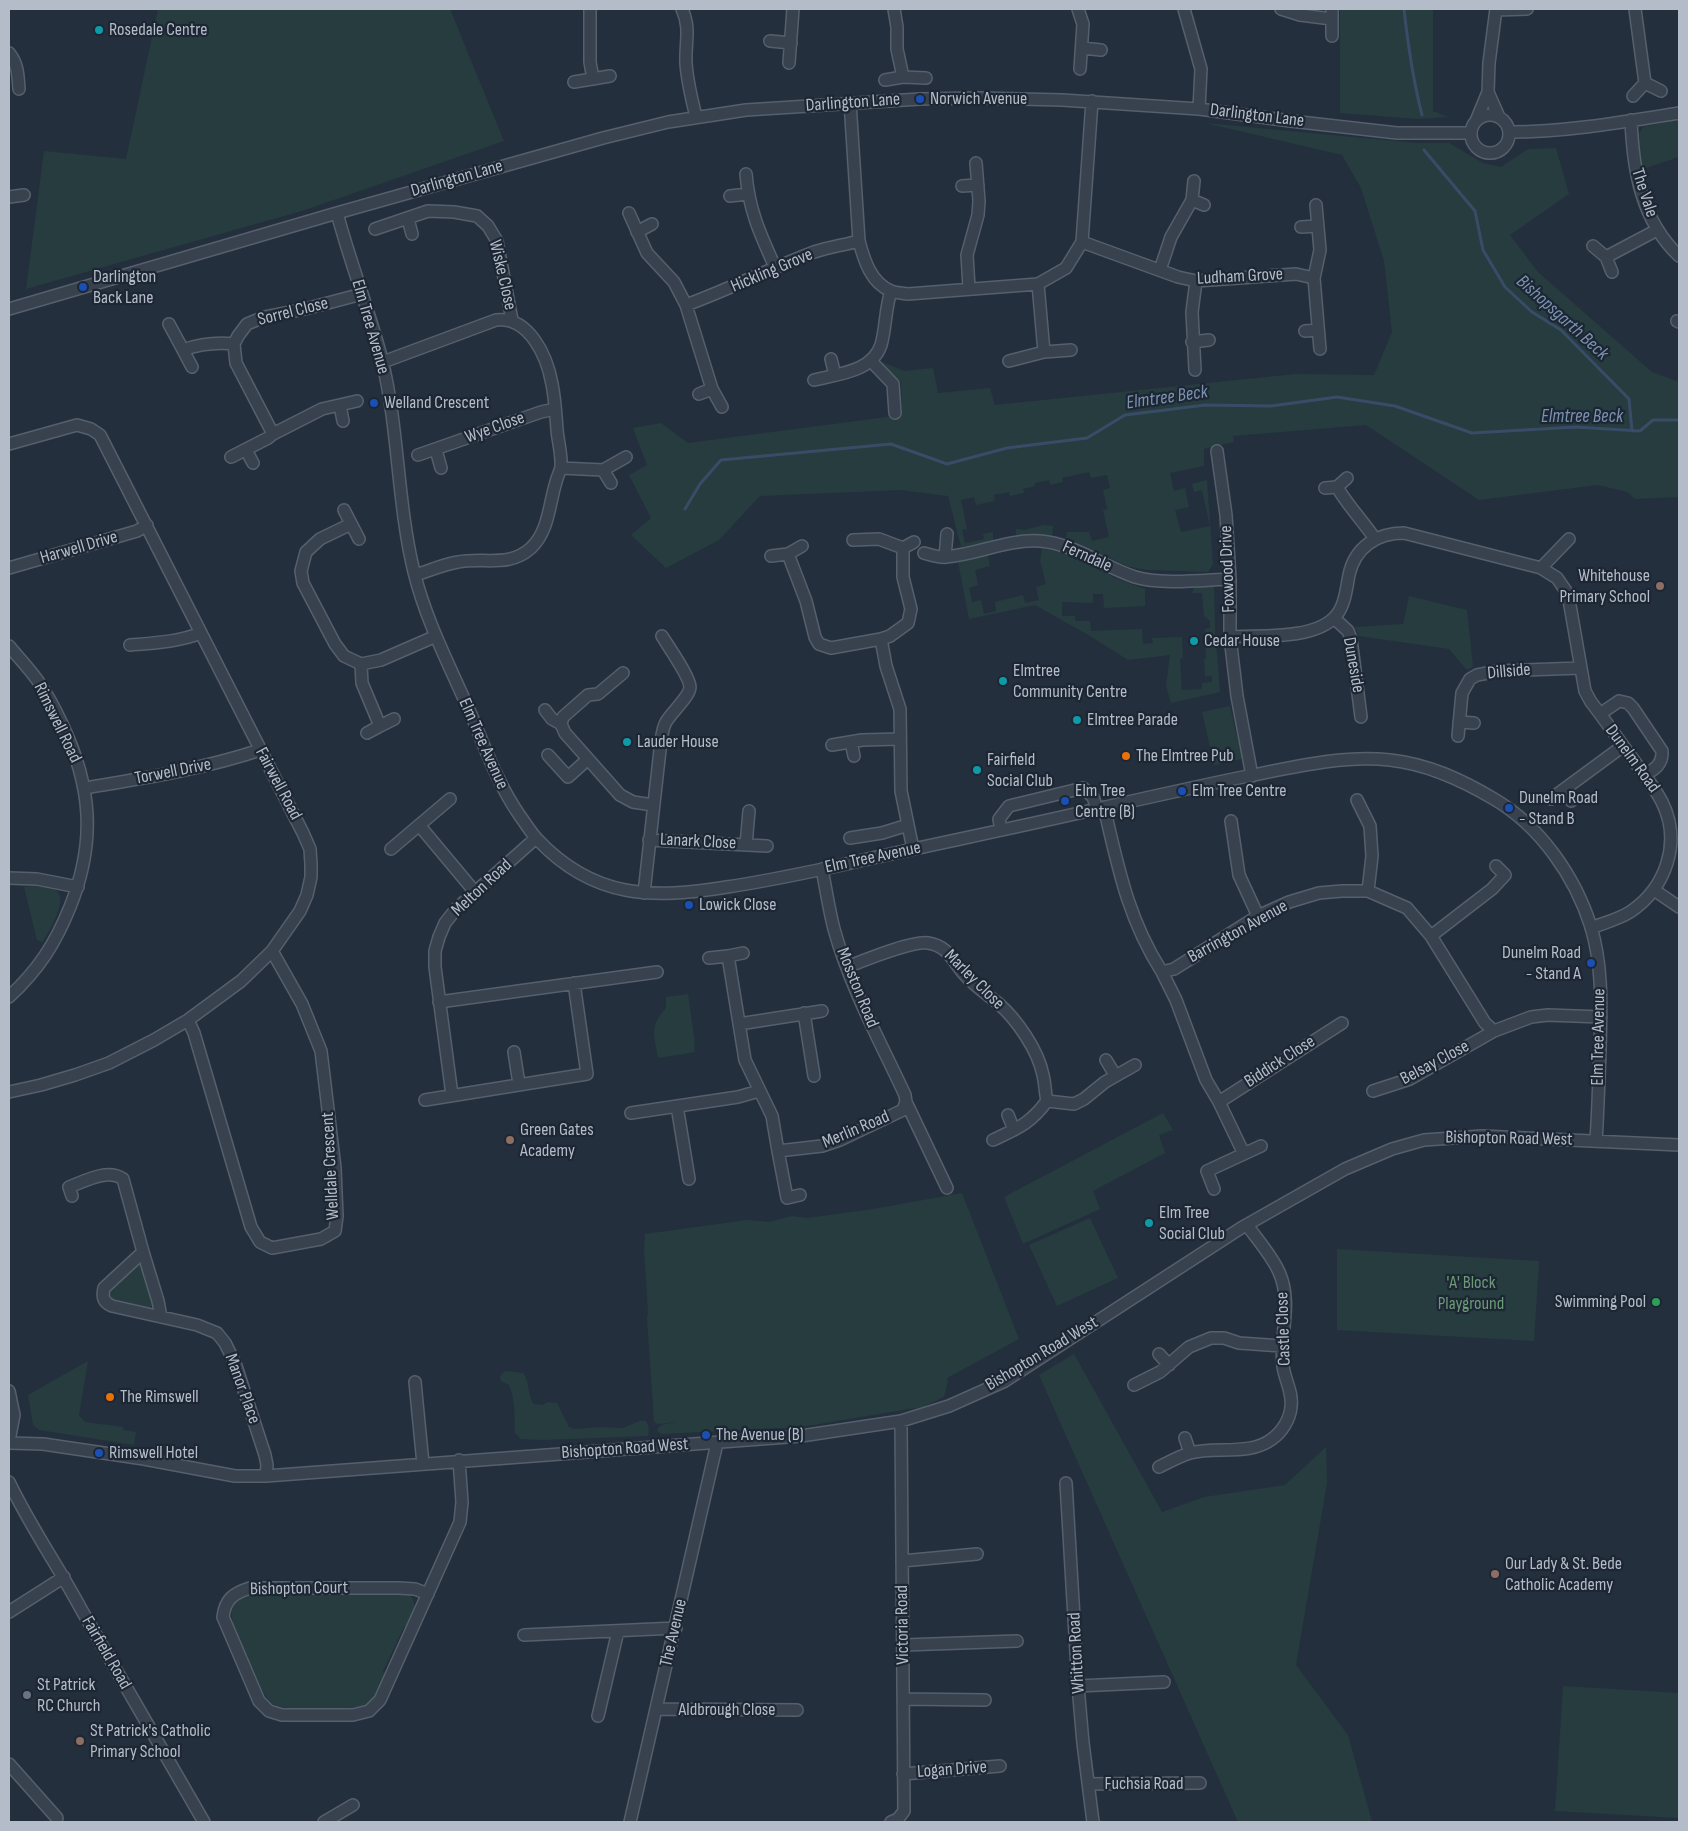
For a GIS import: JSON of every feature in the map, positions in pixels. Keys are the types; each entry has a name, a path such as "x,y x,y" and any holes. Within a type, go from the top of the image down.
{"street":[{"path":"590,9 590,62 593,78"},
{"path":"683,9 689,35 686,66 696,118"},
{"path":"789,63 793,9"},
{"path":"894,9 897,27 896,48 902,77"},
{"path":"1078,9 1083,24 1080,69"},
{"path":"1184,9 1201,69 1199,109"},
{"path":"1281,9 1300,15 1332,14 1332,36"},
{"path":"1488,92 1499,117 1504,121 1509,132 1508,140 1502,149 1492,153 1486,153 1476,147 1472,141 1471,133 1488,92 1489,63 1496,10 1527,9"},
{"path":"1634,96 1645,83 1635,9"},
{"path":"770,42 791,43"},
{"path":"1082,48 1102,50"},
{"path":"9,53 18,68 19,89"},
{"path":"574,82 610,76"},
{"path":"885,80 902,77 926,78"},
{"path":"1645,83 1661,91"},
{"name":"Darlington Lane","path":"337,213 603,138 668,122 746,110 850,102 971,98 1092,101 1199,109 1397,133 1471,133"},
{"path":"850,102 859,241 865,262 875,278 891,291 908,294 1038,284 1066,268 1082,242 1092,101"},
{"path":"1509,132 1537,132 1679,113"},
{"path":"1476,121 1485,116 1499,117"},
{"name":"The Vale","path":"1631,120 1636,176 1641,195 1657,230 1666,243 1679,256"},
{"path":"969,288 967,254 978,214 976,163"},
{"path":"746,174 748,194 756,225 775,267"},
{"path":"1160,270 1172,237 1192,200 1194,181"},
{"path":"962,186 978,185"},
{"path":"730,196 748,194"},
{"path":"9,197 24,195"},
{"path":"1192,200 1204,205"},
{"path":"1316,205 1320,250 1314,278 1320,349"},
{"name":"Wiske Close","path":"375,229 428,211 454,212 477,216 488,226 497,241 512,320"},
{"path":"9,309 337,213"},
{"name":"Elm Tree Avenue","path":"337,213 382,362 394,425 406,530 415,575 436,636 506,795 536,838 564,863 596,881 620,890 644,893 688,894 750,884 822,869 1313,763 1365,759 1392,760 1428,768 1452,777 1509,808 1530,825 1566,873 1581,902 1591,928 1599,963 1601,990 1596,1141"},
{"path":"628,213 648,253 674,282 686,305 712,389 722,407"},
{"path":"408,219 412,234"},
{"path":"637,232 652,224"},
{"path":"1302,227 1318,226"},
{"path":"1606,257 1657,230"},
{"name":"Hickling Grove","path":"686,305 724,291 775,267 817,251 859,241"},
{"name":"Ludham Grove","path":"1082,242 1196,281 1296,274 1314,278"},
{"path":"1593,246 1606,257 1612,272"},
{"path":"1195,370 1192,342 1192,312 1196,281"},
{"path":"1038,284 1044,352"},
{"path":"814,380 857,369 871,361 880,347 891,291"},
{"name":"Sorrel Close","path":"234,344 247,324 264,317 362,294"},
{"path":"382,362 496,320 504,319 512,320 525,328 533,338 546,362 552,383 561,468 543,531 532,547 524,554 509,560 498,562 459,562 415,575"},
{"path":"169,324 192,367"},
{"path":"1305,331 1318,330"},
{"path":"1192,342 1209,340"},
{"path":"183,350 198,345 234,344 239,370 273,434"},
{"path":"1009,361 1044,352 1071,350"},
{"path":"831,359 835,375"},
{"path":"871,361 893,384 895,413"},
{"path":"699,394 712,389"},
{"path":"230,457 322,409 357,401"},
{"path":"340,405 343,421"},
{"name":"Wye Close","path":"418,455 539,412 555,409"},
{"name":"Fairwell Road","path":"9,444 77,426 91,428 100,435 303,833 310,849 312,864 307,895 300,911 272,951 241,981 188,1020 154,1040 109,1062 58,1080 9,1092"},
{"path":"246,450 253,463"},
{"path":"436,450 441,468"},
{"name":"Foxwood Drive","path":"1217,451 1226,516 1230,579 1230,637 1237,696 1252,776"},
{"path":"561,468 604,470 626,457"},
{"path":"604,470 611,483"},
{"path":"1325,488 1337,487 1347,478"},
{"path":"1337,487 1346,502 1375,539"},
{"path":"344,510 359,539"},
{"path":"351,524 320,539 306,552 301,571 303,583 335,644 344,656 361,664 381,660 436,636"},
{"name":"Harwell Drive","path":"9,568 137,531 147,525"},
{"name":"Dunelm Road","path":"1334,618 1345,598 1349,573 1360,551 1375,539 1394,533 1404,533 1541,568 1557,578 1568,594 1585,691 1662,802 1669,818 1671,838 1670,858 1663,876 1654,890 1642,903 1628,913 1591,928"},
{"path":"945,557 947,534"},
{"path":"853,540 879,539 903,548 914,542"},
{"path":"1541,568 1569,539"},
{"name":"Ferndale","path":"924,553 945,557 1004,544 1037,541 1056,543 1074,549 1116,570 1138,578 1186,581 1230,579"},
{"path":"771,556 788,554 802,546"},
{"path":"788,554 806,601 815,637 819,644 831,648 881,639 890,636 908,623 911,609 903,577 903,548"},
{"path":"1230,637 1309,632 1334,618"},
{"name":"Duneside","path":"1334,618 1348,631 1351,639 1362,718"},
{"path":"130,646 187,639 201,633"},
{"path":"644,893 661,740 665,724 687,695 690,688 688,678 662,636"},
{"path":"881,639 886,666 900,709 901,791 913,849"},
{"name":"Rimswell Road","path":"9,997 28,979 47,954 64,921 78,887 87,843 88,817 85,788 73,749 56,712 38,681 10,651"},
{"path":"361,664 362,683 380,726"},
{"name":"Dillside","path":"1458,736 1462,693 1470,679 1477,674 1498,671 1580,668"},
{"path":"561,724 563,716 588,695 598,694 623,673"},
{"path":"1600,714 1619,701 1628,703 1633,708 1662,751 1662,758 1659,764 1645,775"},
{"path":"545,710 552,719 561,724 565,733 626,799 653,805"},
{"path":"367,733 394,719"},
{"path":"1459,722 1474,723"},
{"path":"832,745 900,739"},
{"path":"851,742 854,756"},
{"path":"1551,799 1623,746"},
{"name":"Torwell Drive","path":"85,788 187,771 232,760 260,750"},
{"path":"548,755 568,777 588,759"},
{"path":"1001,830 999,820 1009,806 1084,788 1101,808 1132,913 1147,949 1162,972 1176,1000 1206,1080 1244,1154"},
{"path":"1563,790 1572,801"},
{"path":"391,850 450,799"},
{"path":"1357,800 1370,826 1372,856 1368,891"},
{"name":"Lanark Close","path":"746,845 749,811"},
{"path":"1231,822 1239,875 1258,916"},
{"path":"419,825 475,892"},
{"path":"850,838 882,834 908,825"},
{"name":"Melton Road","path":"452,1095 435,967 435,951 439,937 445,923 456,910 536,838"},
{"name":"Lanark Close","path":"649,840 767,846"},
{"path":"1431,936 1492,889 1505,875 1496,866"},
{"name":"Mosston Road","path":"822,869 834,930 847,967 905,1095 905,1106 948,1188"},
{"path":"9,878 37,879 78,887"},
{"path":"1654,890 1679,907"},
{"name":"Barrington Avenue","path":"1162,972 1174,969 1258,916 1289,902 1320,893 1368,891 1407,908 1431,936 1485,1023 1494,1031"},
{"name":"Marley Close","path":"847,967 904,947 925,943 940,946 954,959 964,974 999,1004 1017,1023 1032,1048 1043,1073 1047,1101"},
{"name":"Welldale Crescent","path":"188,1020 194,1034 251,1227 260,1242 272,1248 321,1239 335,1231 337,1216 335,1168 321,1051 302,1004 272,951"},
{"path":"709,958 743,953"},
{"path":"728,956 745,1060 772,1116 787,1198 800,1195"},
{"path":"439,1002 657,972"},
{"path":"425,1100 587,1074 574,983"},
{"path":"739,1024 822,1010"},
{"path":"804,1013 814,1076"},
{"path":"1494,1031 1531,1017 1548,1015 1601,1017"},
{"name":"Biddick Close","path":"1218,1102 1342,1023"},
{"name":"Belsay Close","path":"1373,1091 1410,1079 1494,1031"},
{"path":"514,1052 519,1084"},
{"path":"1106,1060 1115,1075"},
{"path":"993,1140 1025,1125 1036,1116 1047,1101 1074,1104 1084,1099 1115,1075 1135,1066"},
{"path":"631,1113 738,1097 760,1090"},
{"path":"677,1106 689,1179"},
{"name":"Merlin Road","path":"778,1151 796,1151 840,1140 905,1106"},
{"path":"1008,1115 1014,1130"},
{"name":"Bishopton Road West","path":"9,1442 44,1444 150,1460 236,1476 266,1476 459,1460 801,1436 901,1420 950,1406 1005,1381 1247,1224 1345,1169 1392,1149 1424,1140 1501,1136 1679,1145"},
{"path":"1214,1189 1207,1171 1261,1146"},
{"path":"72,1196 69,1187 110,1174 118,1175 123,1179 161,1317"},
{"name":"Castle Close","path":"1159,1467 1190,1453 1258,1446 1271,1440 1284,1428 1291,1409 1291,1394 1283,1368 1282,1346 1286,1307 1284,1289 1279,1272 1247,1224"},
{"name":"Manor Place","path":"143,1252 104,1288 103,1299 106,1304 112,1306 208,1328 217,1333 225,1343 235,1363 262,1444 267,1466 266,1476"},
{"path":"1134,1385 1160,1372 1189,1347 1211,1338 1224,1338 1240,1343 1282,1346"},
{"path":"1158,1354 1168,1365"},
{"path":"415,1382 423,1464"},
{"path":"9,1391 14,1415 9,1442"},
{"name":"Victoria Road","path":"891,1822 904,1811 901,1420"},
{"path":"1185,1438 1190,1453"},
{"name":"The Avenue","path":"630,1822 717,1443"},
{"name":"Bishopton Court","path":"428,1594 415,1589 399,1588 250,1588 238,1592 229,1599 224,1609 223,1617 263,1706 276,1714 282,1715 353,1715 369,1711 380,1700 428,1594 460,1522 462,1502 459,1460"},
{"name":"Fairfield Road","path":"9,1482 204,1822"},
{"name":"Whitton Road","path":"1066,1482 1078,1686 1093,1822"},
{"path":"902,1561 976,1554"},
{"path":"9,1612 64,1576"},
{"path":"524,1635 676,1628"},
{"path":"598,1716 618,1631"},
{"path":"904,1645 1017,1641"},
{"path":"1078,1686 1164,1682"},
{"path":"904,1699 985,1700"},
{"name":"Aldbrough Close","path":"656,1709 797,1710"},
{"path":"9,1764 59,1817"},
{"name":"Logan Drive","path":"903,1774 1000,1766"},
{"name":"Fuchsia Road","path":"1088,1784 1200,1783"},
{"path":"324,1822 340,1818 353,1805"}],"green space":[{"path":"158,9 450,9 504,141 305,210 26,289 44,151 126,159"},
{"path":"1340,9 1433,9 1433,111 1448,117 1418,119 1340,113"},
{"path":"1679,119 1679,157 1640,170 1638,136 1643,127"},
{"path":"1205,123 1417,143 1449,143 1483,163 1501,167 1528,149 1556,148 1569,194 1510,235 1538,272 1652,372 1679,382 1679,497 1635,499 1627,492 1598,485 1479,500 1366,425 1233,436 1234,442 1204,449 1204,466 1170,473 1174,491 1185,488 1189,507 1175,510 1181,532 1210,526 1202,490 1194,492 1192,484 1207,480 1213,564 1208,572 1147,570 1127,566 1066,538 1067,532 1089,532 1092,541 1109,537 1103,510 1107,509 1103,490 1110,488 1107,475 1091,478 1089,472 1062,478 1063,482 1050,485 1049,480 1035,483 1035,486 1023,489 1024,493 1010,496 1009,492 994,495 995,501 976,505 974,497 961,500 967,529 962,530 965,543 984,539 983,534 993,532 993,541 961,547 948,496 901,490 760,496 719,540 666,568 631,535 651,518 629,475 647,465 633,428 661,423 688,443 902,415 901,383 881,362 905,371 933,368 938,393 990,388 995,405 1295,374 1374,375 1392,332 1384,261 1361,188 1342,155"},
{"path":"1043,525 1053,526 1052,536 1031,535 1016,538 1016,529 1025,530"},
{"path":"1042,548 1060,552 1088,563 1115,578 1145,589 1145,606 1104,608 1103,594 1093,594 1093,603 1062,602 1062,616 1075,616 1075,621 1090,621 1091,631 1142,629 1143,644 1153,643 1152,638 1182,637 1183,658 1180,659 1182,690 1202,689 1202,683 1212,682 1212,676 1205,676 1204,659 1206,659 1205,629 1210,628 1210,621 1204,616 1202,593 1192,593 1198,580 1214,580 1215,629 1220,692 1171,703 1166,686 1170,655 1128,660 1035,605 969,619 958,562 988,555 990,566 975,570 978,585 969,588 972,602 981,600 984,614 996,611 995,602 1023,595 1025,603 1039,600 1036,587 1046,584 1040,561"},
{"path":"1409,596 1467,610 1473,667 1467,670 1449,649 1359,636 1355,627 1403,624"},
{"path":"1230,706 1242,759 1214,765 1202,712"},
{"path":"33,886 53,889 58,893 60,899 60,906 54,922 43,942 37,940 24,887"},
{"path":"688,994 695,1052 658,1058 654,1031 657,1021 666,1008 666,997"},
{"path":"1163,1113 1173,1130 1159,1135 1165,1153 1093,1191 1100,1209 1023,1244 1004,1197"},
{"path":"962,1193 1019,1339 947,1378 948,1382 944,1397 922,1407 801,1427 662,1434 657,1431 663,1425 676,1422 658,1424 654,1420 647,1318 645,1234 747,1220 770,1222 792,1216 807,1218 873,1209"},
{"path":"1090,1218 1118,1278 1057,1306 1029,1245"},
{"name":"'A' Block Playground","path":"1337,1249 1539,1261 1534,1341 1337,1330"},
{"path":"135,1266 141,1266 152,1304 149,1309 110,1300 107,1292"},
{"path":"1074,1354 1162,1512 1204,1497 1285,1485 1326,1447 1327,1483 1296,1665 1348,1735 1372,1822 1238,1822 1039,1375"},
{"path":"88,1361 79,1415 85,1422 123,1427 123,1430 136,1432 134,1445 39,1430 33,1425 28,1395"},
{"path":"505,1371 523,1373 534,1404 557,1403 569,1427 574,1429 622,1428 640,1421 646,1421 649,1428 648,1436 521,1439 515,1433 513,1397 509,1385 501,1381 500,1376"},
{"path":"265,1591 283,1591 288,1595 372,1595 375,1591 409,1593 412,1597 414,1609 409,1626 404,1627 383,1671 385,1677 369,1703 360,1707 322,1709 284,1707 270,1702 262,1690 232,1617 233,1607 238,1599 249,1594"},
{"path":"1563,1686 1679,1693 1679,1818 1555,1811"}],"waterway":[{"name":"Bishopsgarth Beck","path":"1404,9 1411,62 1422,115"},
{"name":"Bishopsgarth Beck","path":"1424,150 1475,211 1483,250 1505,287 1532,312 1561,330 1629,399 1632,431"},
{"name":"Elmtree Beck","path":"685,509 700,484 721,460 891,444 947,464 1007,448 1087,438 1125,415 1205,405 1271,406 1337,397 1395,406 1472,433 1576,427 1640,431 1653,420 1679,420"}],"place":[{"name":"Rosedale Centre","path":"99,30"},
{"name":"Norwich Avenue","path":"920,99"},
{"name":"Darlington Back Lane","path":"83,287"},
{"name":"Welland Crescent","path":"374,403"},
{"name":"Whitehouse Primary School","path":"1660,586"},
{"name":"Cedar House","path":"1194,641"},
{"name":"Elmtree Community Centre","path":"1003,681"},
{"name":"Elmtree Parade","path":"1077,720"},
{"name":"Lauder House","path":"627,742"},
{"name":"The Elmtree Pub","path":"1126,756"},
{"name":"Fairfield Social Club","path":"977,770"},
{"name":"Elm Tree Centre","path":"1182,791"},
{"name":"Elm Tree Centre (B)","path":"1065,801"},
{"name":"Dunelm Road - Stand B","path":"1509,808"},
{"name":"Lowick Close","path":"689,905"},
{"name":"Dunelm Road - Stand A","path":"1591,963"},
{"name":"Green Gates Academy","path":"510,1140"},
{"name":"Elm Tree Social Club","path":"1149,1223"},
{"name":"Swimming Pool","path":"1656,1302"},
{"name":"The Rimswell","path":"110,1397"},
{"name":"The Avenue (B)","path":"706,1435"},
{"name":"Rimswell Hotel","path":"99,1453"},
{"name":"Our Lady & St. Bede Catholic Academy","path":"1495,1574"},
{"name":"St Patrick RC Church","path":"27,1695"},
{"name":"St Patrick's Catholic Primary School","path":"80,1741"}]}
